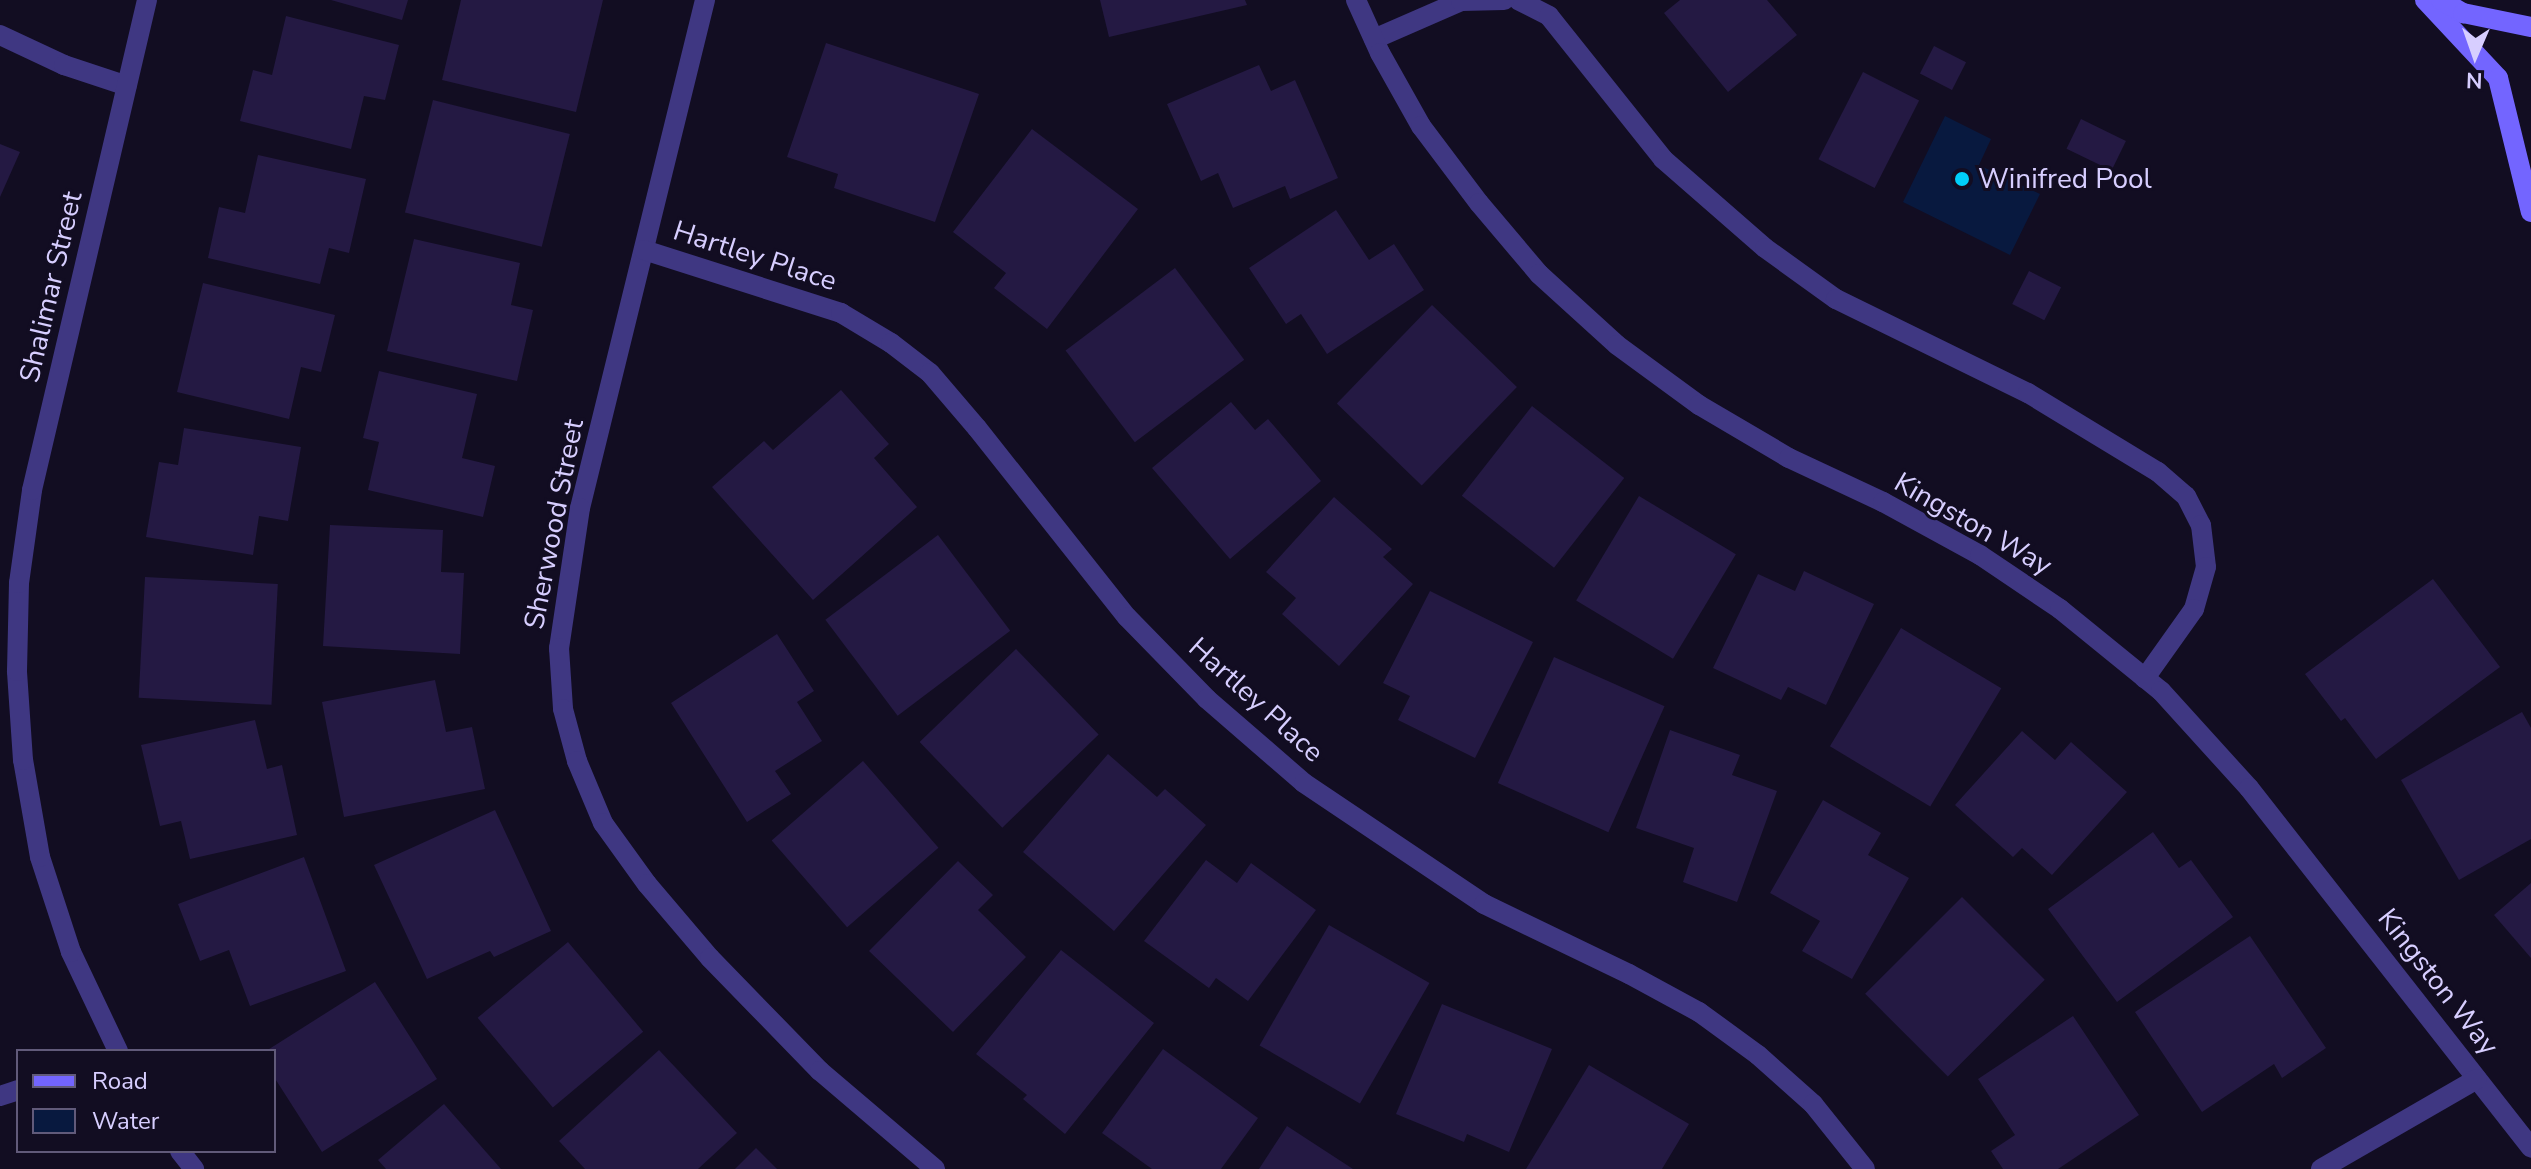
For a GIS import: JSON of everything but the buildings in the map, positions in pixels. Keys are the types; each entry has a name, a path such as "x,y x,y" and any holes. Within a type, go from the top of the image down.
{"main road":[{"path":"2425,0 2498,78 2531,212"},
{"path":"2441,0 2463,13 2531,27"}],"street":[{"name":"Shalimar Street","path":"117,1049 71,952 40,857 23,760 17,671 9,615 19,583 32,490 147,0"},
{"name":"Sherwood Street","path":"705,0 580,508 559,648 563,709 577,761 603,823 647,884 710,958 820,1071 935,1169"},
{"name":"Kingston Way","path":"1356,0 1421,126 1479,203 1539,274 1617,345 1699,405 1763,443 1980,555 2060,609 2161,691 2249,788 2531,1148"},
{"path":"1374,39 1461,1 1504,0"},
{"path":"1518,0 1549,16 1663,159 1765,248 1836,299 2028,393 2158,472 2186,496 2201,525 2206,567 2194,609 2145,678"},
{"path":"0,35 64,65 127,86"},
{"name":"Hartley Place","path":"644,250 841,313 891,343 930,373 968,417 1127,617 1207,699 1304,783 1484,904 1629,974 1699,1012 1758,1055 1813,1104 1865,1169"},
{"path":"2321,1169 2477,1079"},
{"path":"182,1153 194,1169"}],"water":[{"name":"Winifred Pool","path":"1945,116 1991,139 1979,165 2040,194 2010,255 1903,202"}],"place":[{"name":"Winifred Pool","path":"1962,179"}]}
